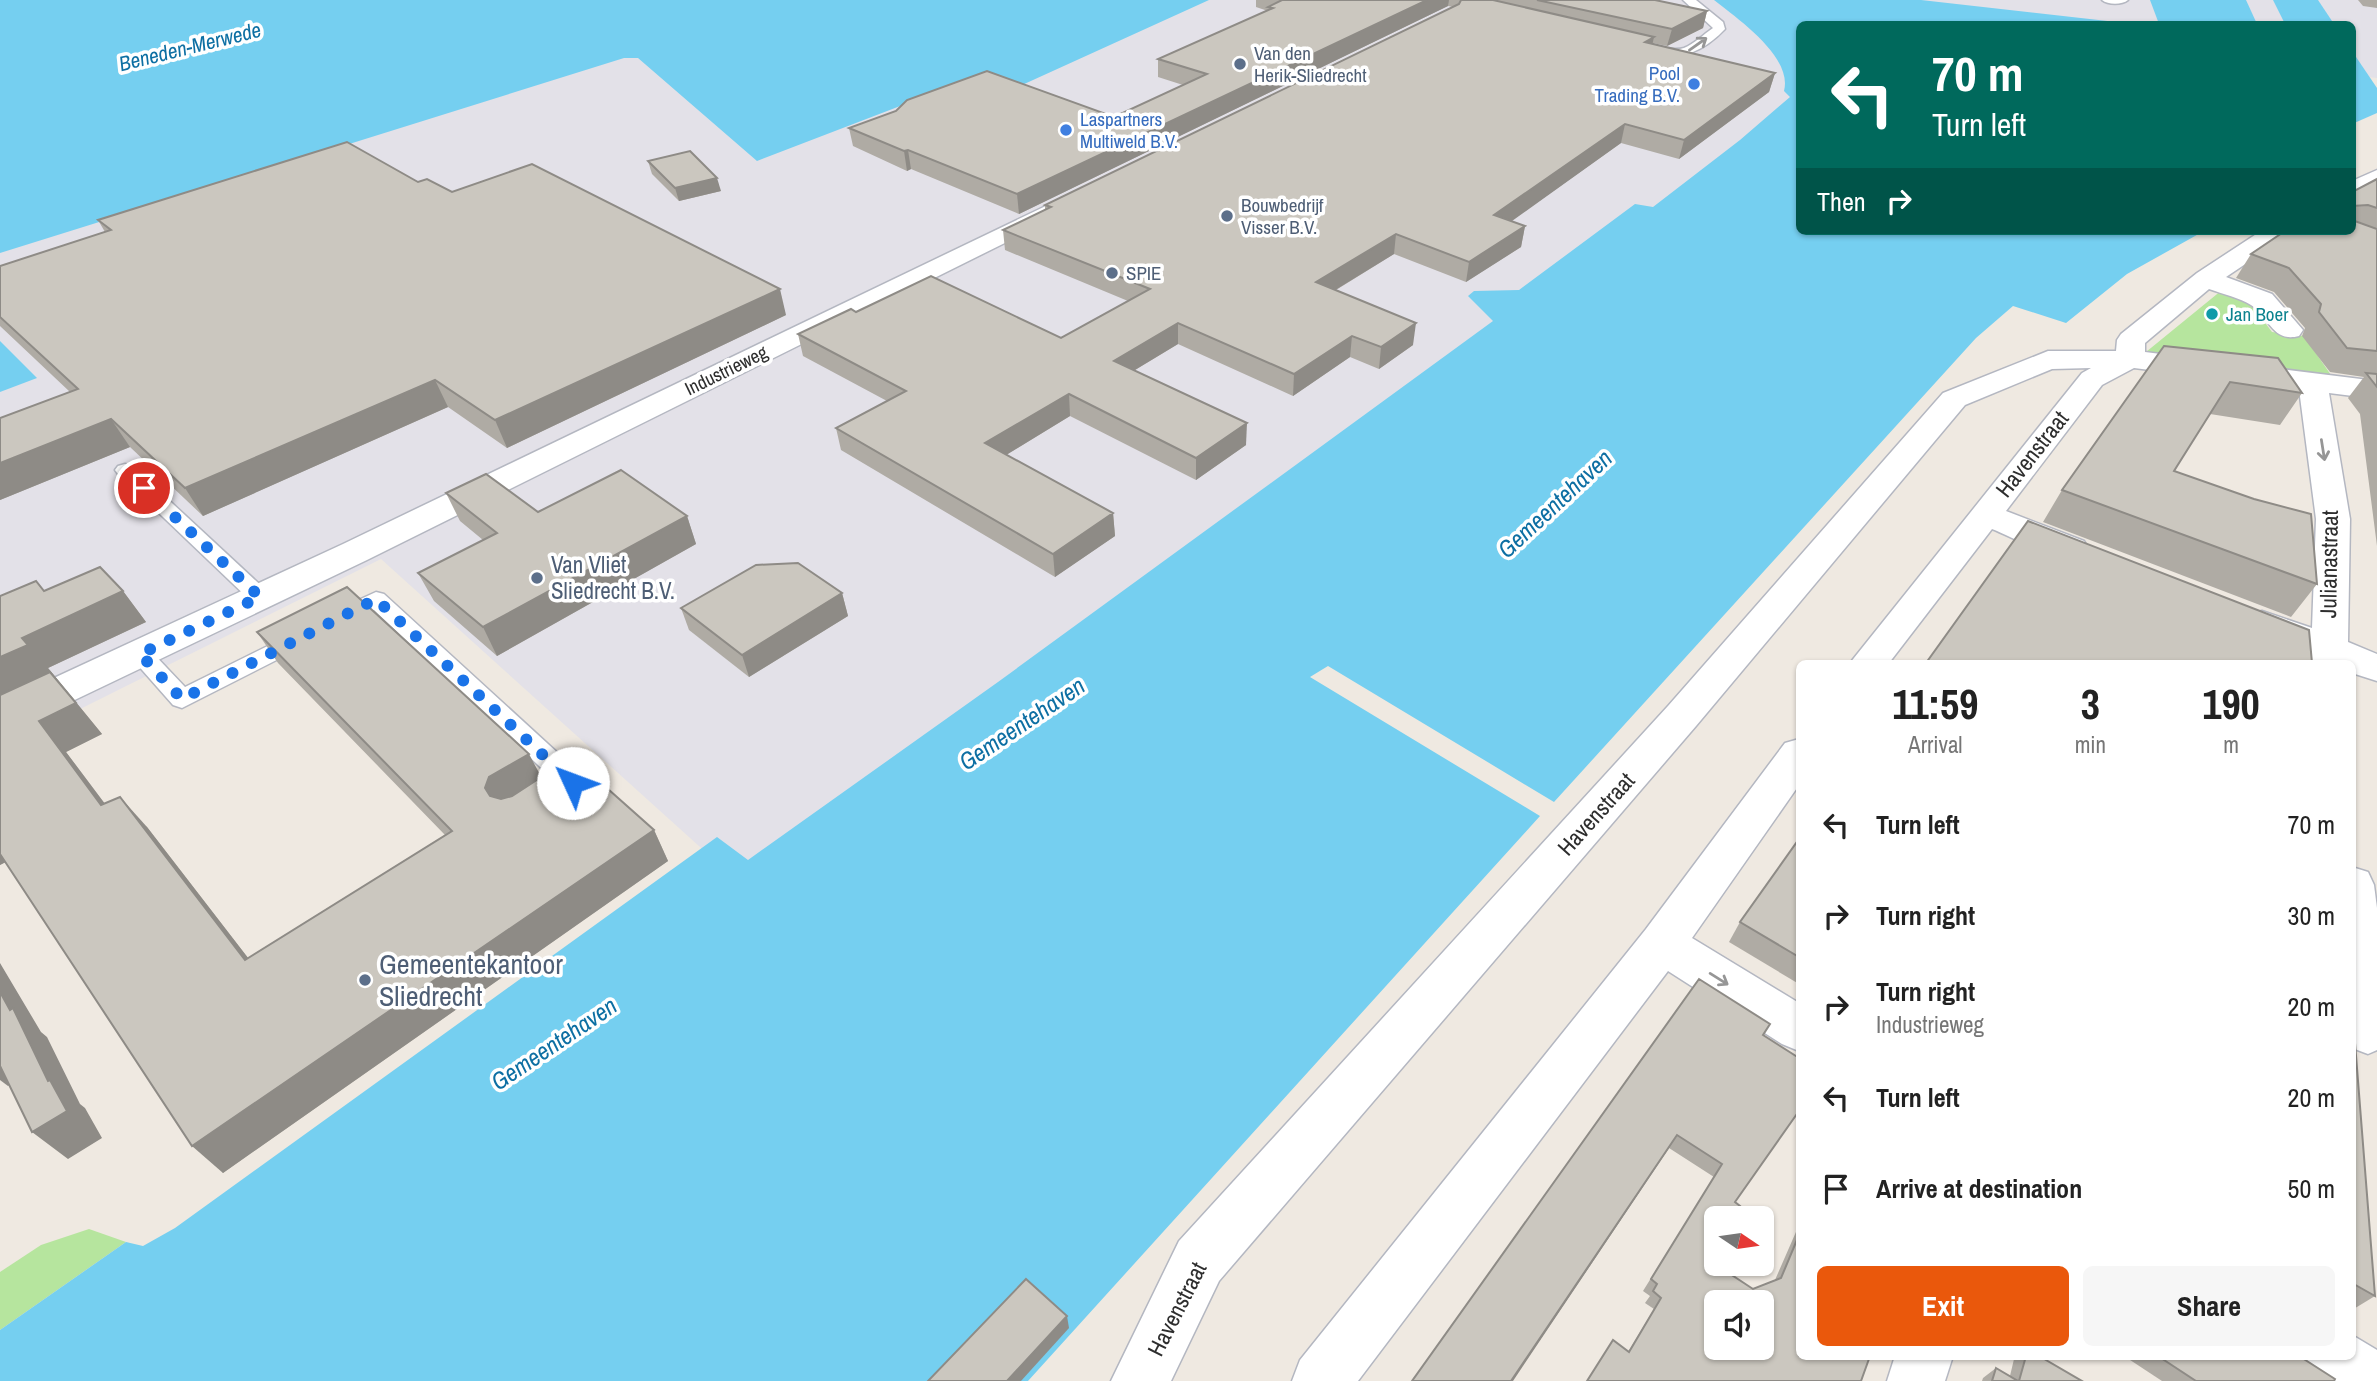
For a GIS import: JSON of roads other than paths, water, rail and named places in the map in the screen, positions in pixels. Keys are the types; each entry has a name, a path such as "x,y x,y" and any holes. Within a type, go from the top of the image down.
{"street":[{"path":"2356,188 2377,177"},
{"name":"Industrieweg","path":"0,719 260,597 1078,197"},
{"path":"2272,235 2206,279 2131,340 2130,359 2377,390"},
{"path":"2206,279 2262,300 2288,330"},
{"name":"Havenstraat","path":"1871,660 2092,379 2130,359"},
{"name":"Havenstraat","path":"1140,1381 1199,1261 1682,716 1954,399 2048,360 2130,359"},
{"name":"Julianastraat","path":"2313,383 2333,519 2328,656"},
{"path":"1984,514 2098,559"},
{"path":"2238,614 2328,656"},
{"path":"2356,663 2377,668"},
{"path":"1321,1381 1662,943 1796,758"},
{"path":"2356,927 2366,1032"},
{"path":"1662,943 1796,1027"},
{"path":"1916,1381 1923,1360"},
{"path":"2339,1360 2373,1381"}],"lane":[{"path":"1647,49 1679,55 1719,29 1719,25 1689,0"},
{"path":"2108,0 2122,0"},
{"path":"125,470 260,597"},
{"path":"140,654 182,699 376,599 573,783 551,797"}],"water":[{"name":"Beneden-Merwede","path":"0,0 1209,0 1013,89 968,80 757,161 638,58 624,58 0,253"},
{"name":"Gemeentehaven","path":"1714,0 1921,0 2107,21 1796,21 1796,235 2197,235 2127,274 2066,323 2013,306 1976,338 1554,802 1328,666 1310,677 1540,816 1028,1381 0,1381 0,1330 126,1242 143,1246 175,1228 717,837 748,860 998,682 1493,321 1468,296 1474,291 1519,290 1635,204 1653,207 1740,140 1790,97 1784,91 1785,78 1780,65 1772,52 1749,28"},
{"path":"2150,0 2246,0 2256,21 2158,21"},
{"path":"2273,0 2318,0 2332,21 2284,21"},
{"path":"2356,57 2377,88 2377,113 2356,122"},
{"path":"0,341 37,378 0,392"}],"place":[{"name":"Van den Herik-Sliedrecht","path":"1240,64"},
{"name":"Pool Trading B.V.","path":"1694,84"},
{"name":"Laspartners Multiweld B.V.","path":"1066,130"},
{"name":"Bouwbedrijf Visser B.V.","path":"1227,216"},
{"name":"SPIE","path":"1112,273"},
{"name":"Jan Boer","path":"2212,314"},
{"name":"Van Vliet Sliedrecht B.V.","path":"537,578"},
{"name":"Gemeentekantoor Sliedrecht","path":"365,980"}]}
